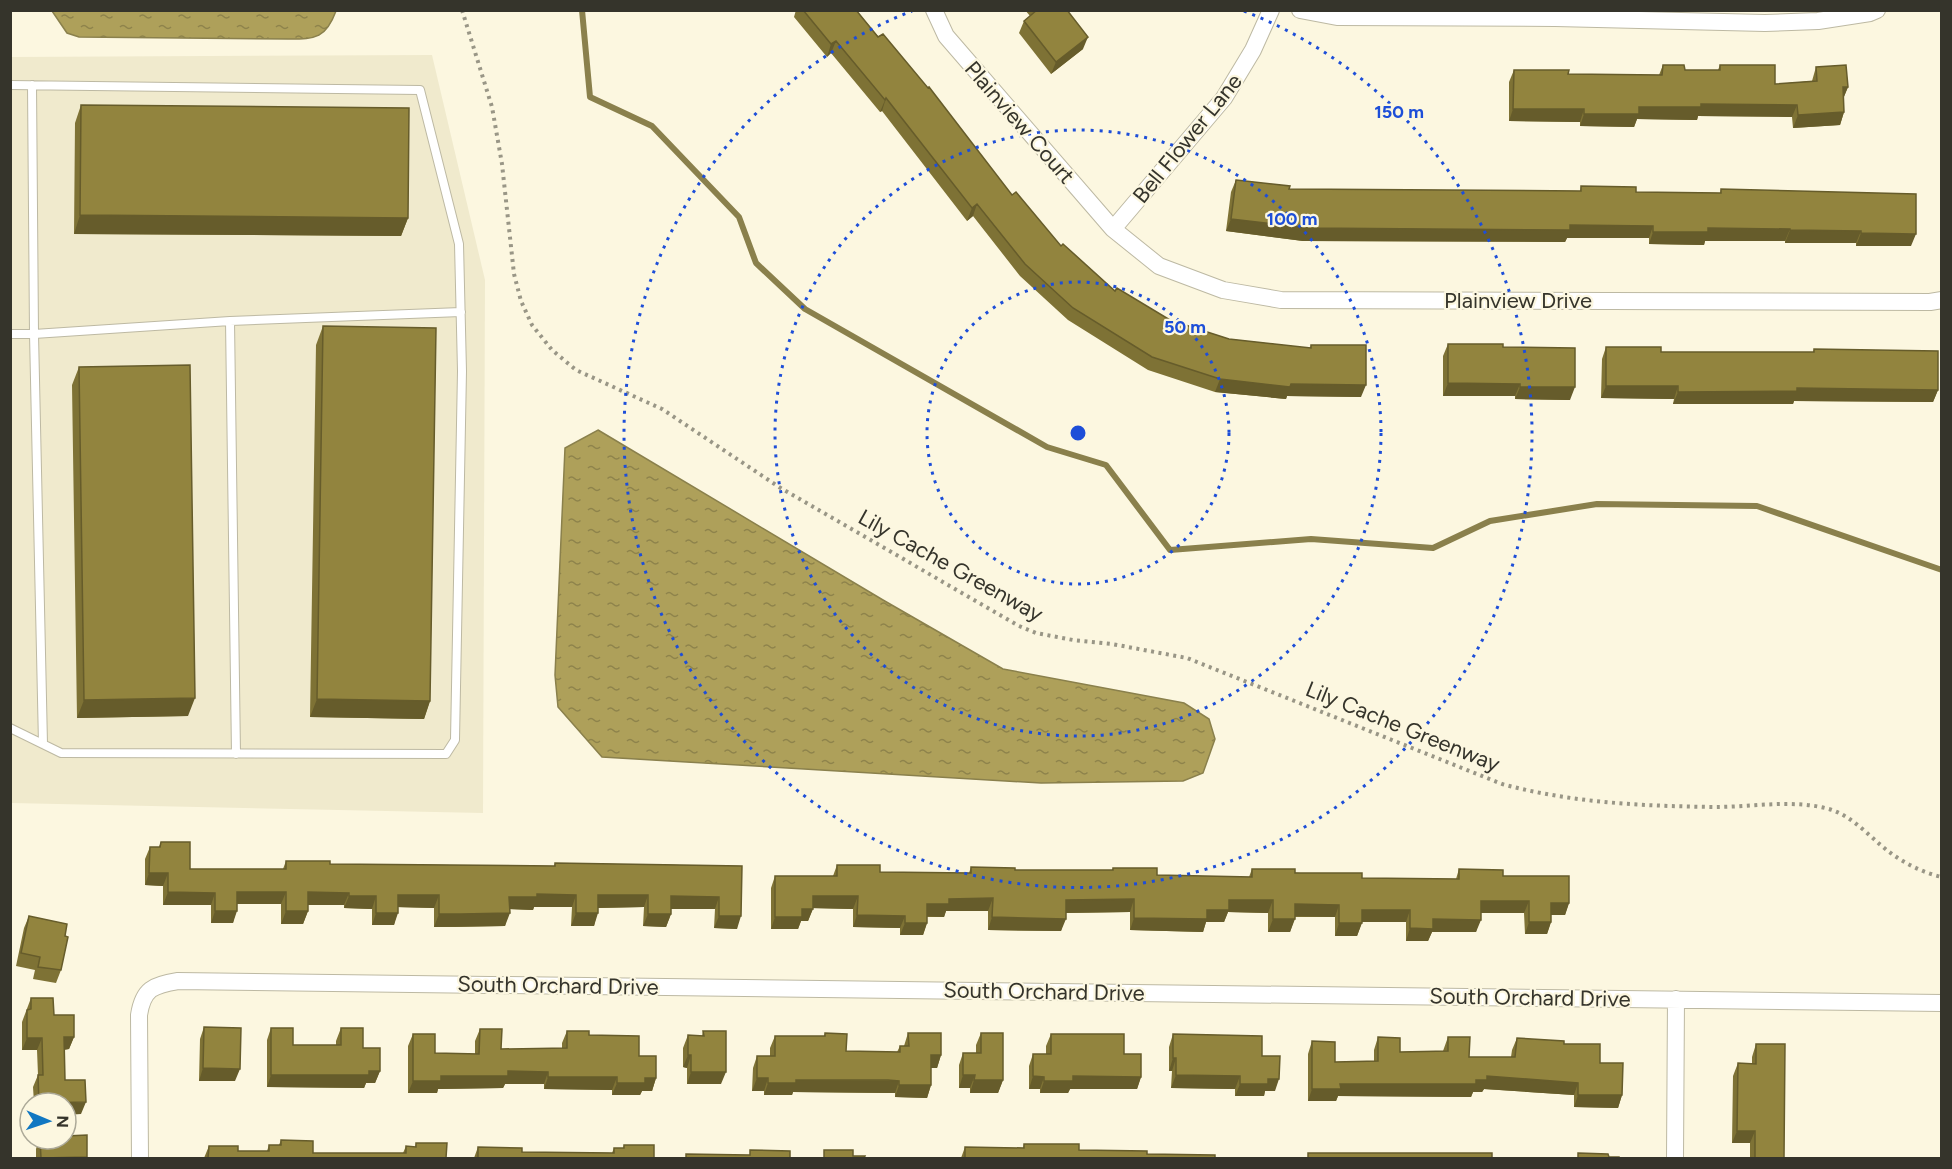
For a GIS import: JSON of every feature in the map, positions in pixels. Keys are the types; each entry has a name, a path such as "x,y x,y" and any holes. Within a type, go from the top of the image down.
{"street":[{"name":"Plainview Court","path":"934,10 946,36 1113,230"},
{"name":"Bell Flower Lane","path":"1113,230 1224,98 1253,50 1271,10"},
{"path":"1300,10 1337,17 1555,14 1766,23 1818,21 1877,10"},
{"name":"Plainview Drive","path":"1113,230 1159,266 1223,290 1281,300 1894,302 1941,300"},
{"name":"South Orchard Drive","path":"140,1158 139,1015 141,1000 149,990 161,983 189,981 1941,1003"},
{"path":"1675,1158 1676,999"}],"lane":[{"path":"10,85 420,90 459,244 462,371 455,740 446,754 61,753 10,728"},
{"path":"32,85 34,334 43,744"},
{"path":"10,334 230,321 461,312"},
{"path":"230,321 236,754"}],"path":[{"name":"Lily Cache Greenway","path":"462,10 492,107 502,164 514,274 521,301 532,325 552,350 576,370 662,409 779,487 1019,626 1036,633 1187,658 1502,784 1538,794 1655,806 1803,805 1830,810 1848,817 1892,854 1941,878"}],"shaded area":[{"path":"432,55 485,280 483,813 11,803 11,57"}],"water":[{"path":"52,11 336,11 328,27 319,35 289,39 79,37 67,33"},
{"path":"598,430 1003,669 1184,703 1209,719 1215,739 1203,773 1183,781 1041,783 602,757 558,707 555,675 565,448"}],"building":[{"path":"803,10 856,10 878,37 883,34 929,87 1012,195 1016,192 1061,246 1063,244 1115,291 1117,288 1170,320 1229,339 1311,348 1311,345 1366,345 1366,385 1291,384 1290,387 1220,379 1152,357 1073,308 1025,264 977,204 972,208 886,98 885,100 836,41 831,44"},
{"path":"1037,10 1067,10 1088,37 1056,62 1024,21"},
{"path":"1663,65 1684,65 1685,70 1720,70 1720,65 1775,65 1775,84 1817,81 1816,67 1846,65 1848,87 1843,87 1844,112 1798,115 1797,105 1701,104 1701,107 1639,107 1639,114 1584,114 1584,109 1513,109 1514,70 1569,70 1568,74 1662,75"},
{"path":"81,105 409,108 408,218 80,215"},
{"path":"1236,180 1290,186 1289,189 1581,191 1581,186 1636,187 1636,192 1721,193 1721,189 1916,194 1916,234 1708,228 1708,232 1653,232 1653,226 1570,225 1570,230 1308,228 1231,219"},
{"path":"323,326 436,328 430,701 317,699"},
{"path":"1448,344 1575,348 1575,387 1448,383"},
{"path":"1606,347 1661,347 1661,352 1814,352 1814,349 1938,351 1938,390 1797,388 1797,391 1678,392 1678,386 1606,386"},
{"path":"190,365 195,698 84,700 79,367"},
{"path":"161,842 190,842 190,869 286,869 286,861 330,861 330,864 555,866 555,863 742,866 741,916 719,916 719,897 671,896 671,914 648,914 648,895 598,895 598,913 576,913 576,895 537,894 537,897 509,897 510,913 439,914 439,895 398,895 398,913 376,913 376,896 308,892 308,911 286,911 286,892 237,892 237,911 215,911 215,893 168,892 168,873 149,873 150,847 160,847"},
{"path":"837,865 880,865 880,872 971,873 971,867 1015,868 1015,870 1157,868 1157,875 1252,877 1252,869 1295,869 1295,873 1362,873 1362,878 1459,879 1459,869 1503,870 1503,876 1569,876 1569,903 1551,903 1551,922 1529,922 1529,901 1481,901 1481,920 1433,919 1433,929 1410,928 1410,910 1362,910 1362,923 1339,923 1339,905 1295,904 1295,919 1273,919 1273,900 1229,900 1229,910 1207,910 1207,919 1134,918 1134,899 1066,900 1066,919 992,917 993,898 949,899 949,904 927,904 927,923 905,923 905,916 857,915 858,896 813,896 813,909 802,909 802,917 775,917 775,876 837,876"},
{"path":"29,916 67,924 65,936 68,937 61,970 38,967 40,957 21,953"},
{"path":"31,998 53,998 54,1015 74,1015 74,1037 64,1037 65,1080 85,1080 86,1102 78,1102 78,1091 39,1091 38,1075 43,1075 42,1038 27,1038 27,1010 31,1009"},
{"path":"204,1027 241,1028 240,1069 203,1068"},
{"path":"271,1028 293,1028 293,1045 341,1045 341,1028 363,1028 363,1048 380,1048 380,1071 369,1071 369,1075 271,1075"},
{"path":"480,1029 502,1029 501,1049 567,1048 567,1031 589,1031 589,1035 639,1036 639,1056 656,1056 656,1078 645,1078 645,1083 617,1083 617,1077 548,1077 548,1072 508,1071 508,1076 441,1076 441,1081 413,1081 413,1034 435,1034 435,1053 479,1054"},
{"path":"703,1031 726,1031 726,1072 691,1072 688,1035 704,1036"},
{"path":"825,1033 847,1034 846,1051 900,1052 900,1046 909,1046 908,1033 941,1033 941,1055 931,1055 931,1085 899,1085 899,1081 888,1080 796,1080 796,1083 768,1083 768,1078 757,1078 757,1056 775,1056 775,1036 825,1036"},
{"path":"981,1033 1003,1033 1003,1080 974,1080 975,1075 963,1075 963,1053 981,1053"},
{"path":"1051,1034 1124,1034 1124,1054 1141,1054 1141,1077 1073,1076 1073,1081 1044,1081 1044,1077 1033,1076 1033,1054 1051,1054"},
{"path":"1173,1034 1262,1036 1262,1056 1280,1056 1279,1079 1268,1079 1268,1084 1240,1084 1240,1076 1176,1075"},
{"path":"1378,1037 1400,1038 1400,1052 1448,1051 1448,1037 1470,1037 1469,1057 1515,1057 1517,1038 1564,1041 1564,1044 1600,1044 1600,1063 1623,1063 1622,1095 1578,1095 1578,1083 1487,1076 1487,1080 1476,1080 1476,1084 1340,1084 1341,1089 1312,1089 1312,1041 1335,1042 1335,1062 1378,1061"},
{"path":"1756,1044 1785,1044 1784,1158 1755,1158 1755,1131 1737,1131 1738,1063 1756,1064"},
{"path":"78,1135 87,1135 87,1157 41,1158 41,1151 78,1151"},
{"path":"281,1140 313,1141 313,1153 406,1153 406,1146 416,1147 416,1143 447,1143 446,1158 208,1158 209,1146 238,1146 238,1151 269,1151 269,1145 281,1145"},
{"path":"1024,1144 1079,1144 1079,1150 1215,1155 1215,1158 965,1158 965,1147 1024,1148"},
{"path":"624,1145 654,1145 654,1158 478,1158 478,1147 522,1148 522,1152 614,1153 614,1148 624,1148"},
{"path":"750,1150 790,1151 790,1158 686,1158 686,1154 750,1155"},
{"path":"824,1150 853,1150 853,1156 865,1156 864,1158 824,1158"},
{"path":"1308,1153 1492,1153 1492,1158 1308,1158"},
{"path":"1578,1153 1608,1154 1609,1157 1619,1157 1619,1158 1578,1158"}],"waterway":[{"path":"582,10 590,97 652,126 739,217 756,263 805,309 1047,447 1106,465 1170,550 1311,539 1433,548 1490,521 1597,504 1757,506 1942,570"}]}
